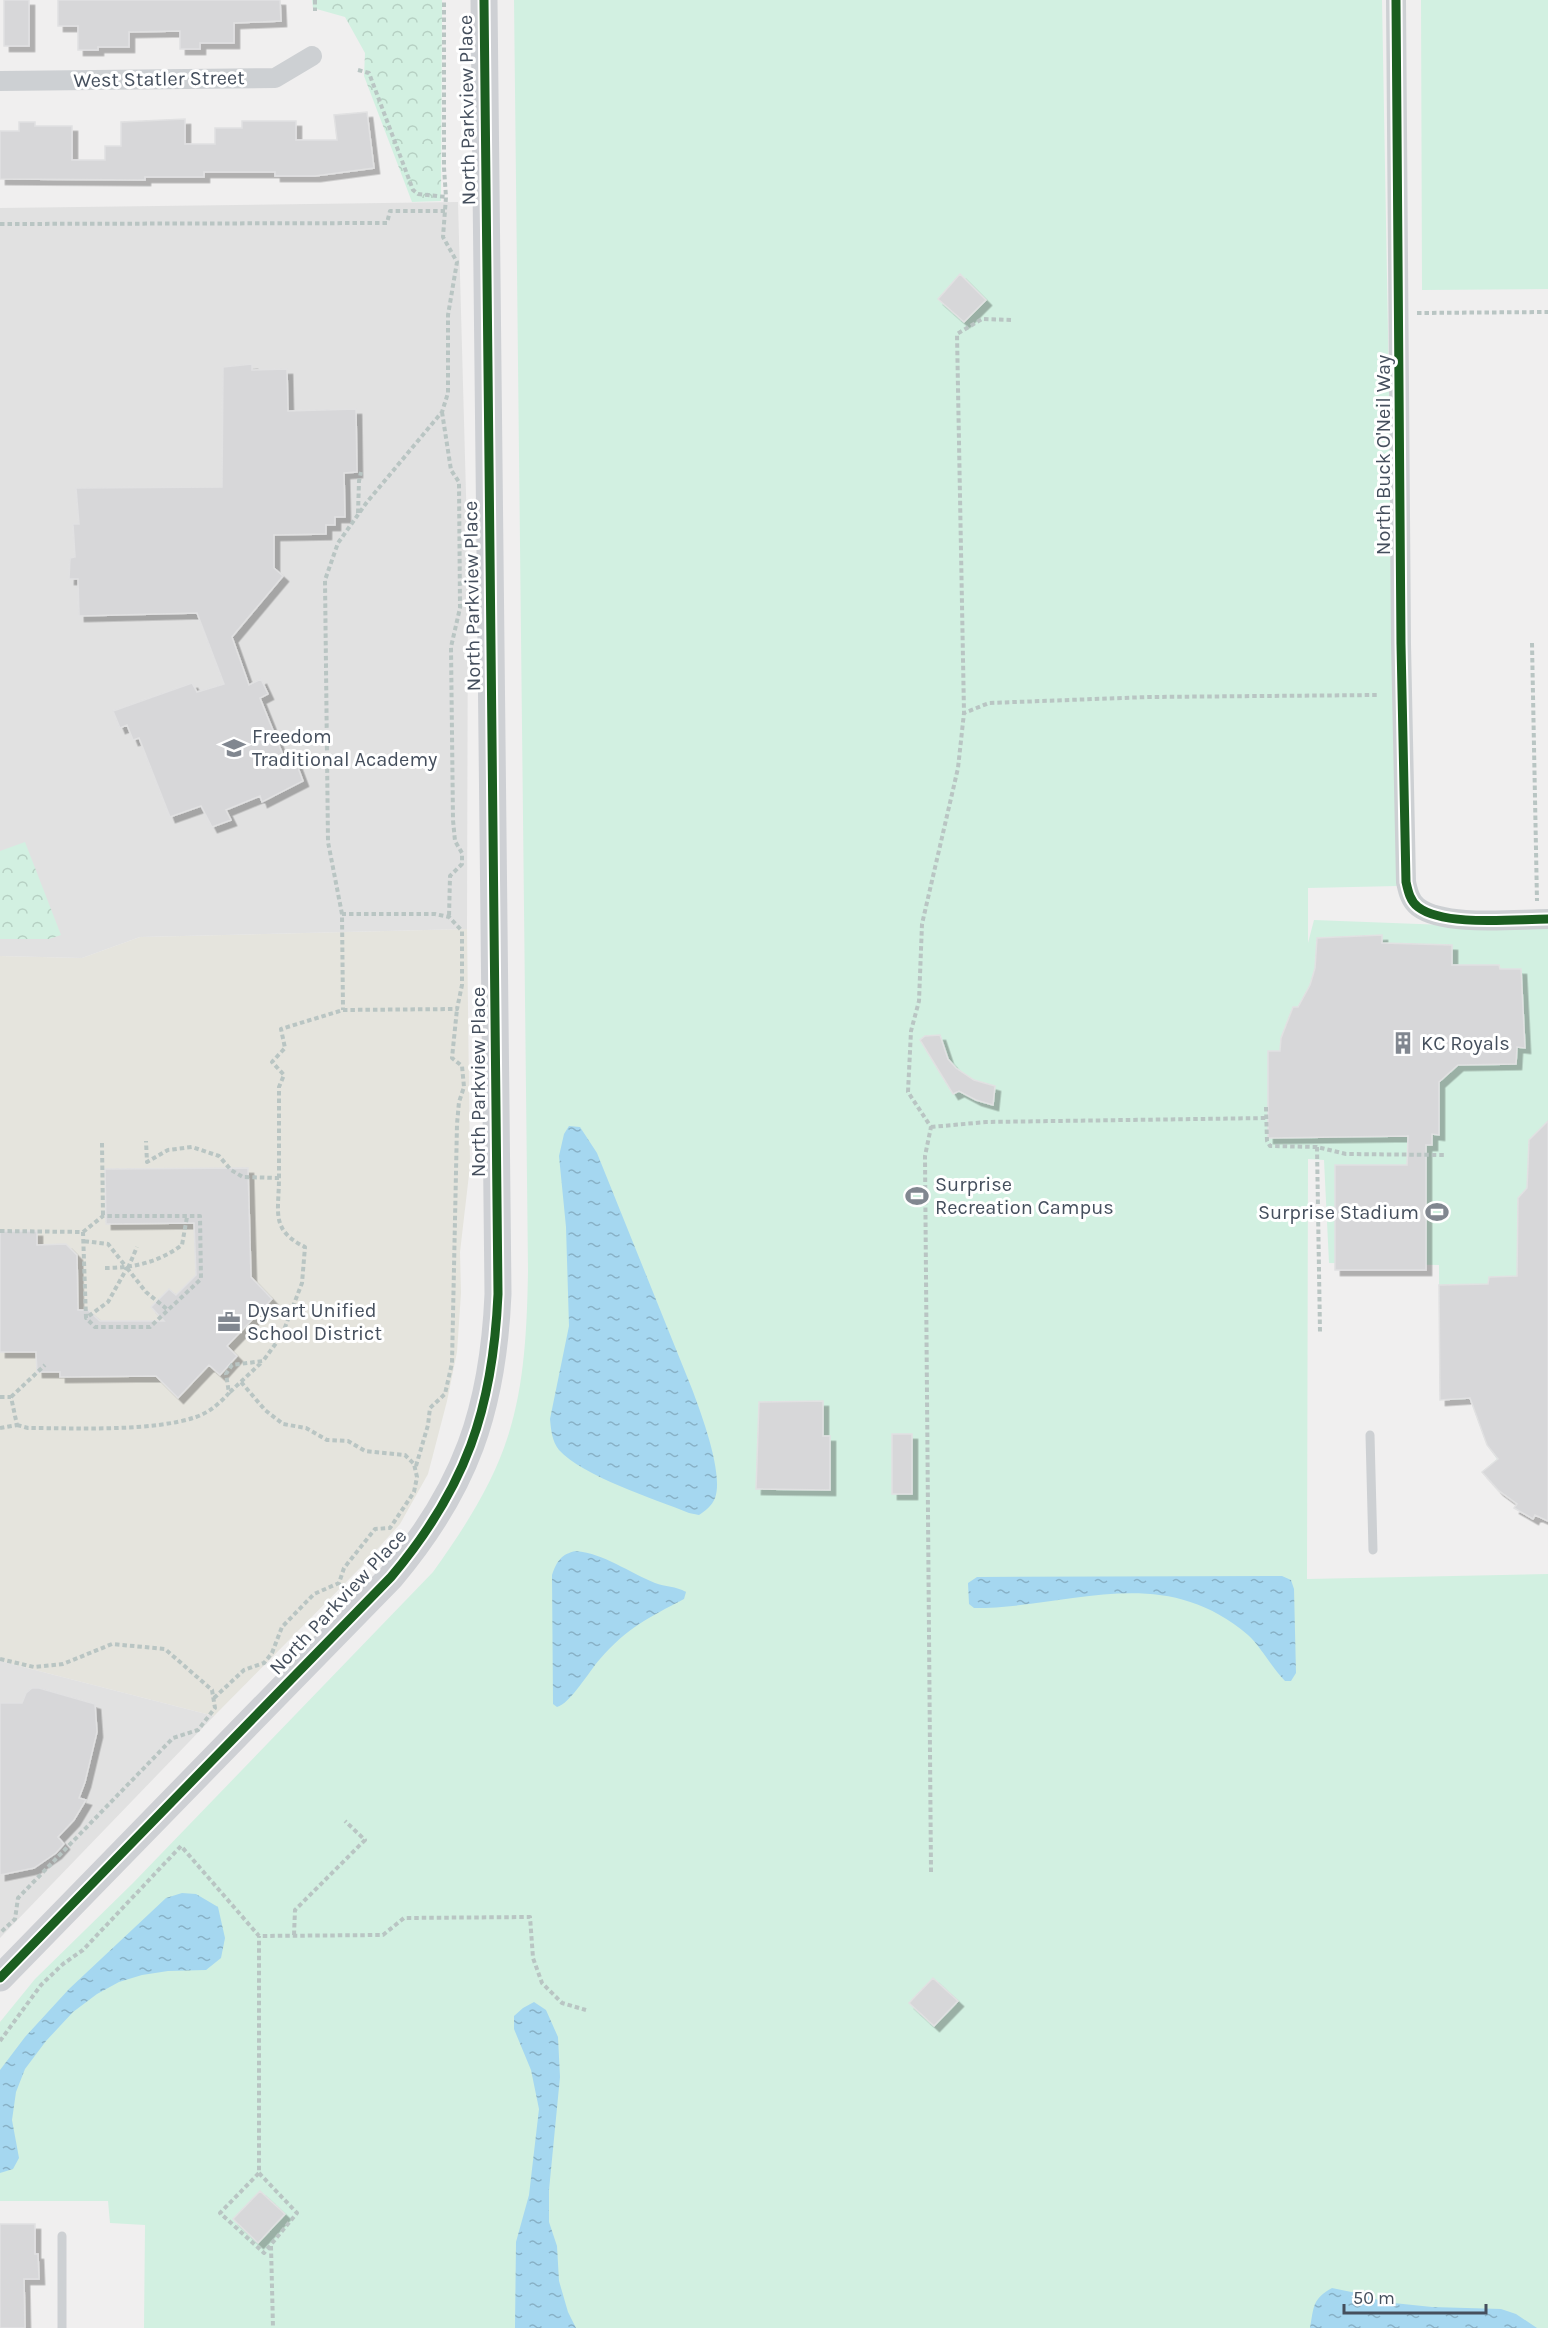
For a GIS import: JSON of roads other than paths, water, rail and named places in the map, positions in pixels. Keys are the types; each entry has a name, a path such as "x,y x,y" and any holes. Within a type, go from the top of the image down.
{"street":[{"name":"North Parkview Place","path":"0,1978 392,1577 416,1548 444,1502 468,1454 481,1419 495,1343 498,1294 484,0"},
{"name":"North Buck O'Neil Way","path":"1396,0 1405,859 1408,891 1418,907 1445,918 1543,919"},
{"name":"West Statler Street","path":"0,81 275,78 312,56"}],"lane":[{"path":"1370,1435 1373,1550"},
{"path":"62,2236 62,2328"}],"water":[{"path":"569,1126 580,1127 597,1153 701,1413 714,1459 717,1487 712,1503 699,1515 601,1478 570,1460 559,1450 553,1439 550,1419 569,1326 566,1227 559,1156 564,1134"},
{"path":"576,1551 597,1556 655,1583 686,1592 684,1599 649,1618 620,1639 600,1659 568,1700 557,1707 553,1704 552,1575 560,1559"},
{"path":"1282,1576 1291,1580 1294,1589 1296,1673 1291,1681 1285,1681 1248,1635 1215,1613 1182,1600 1149,1594 1116,1594 1011,1606 974,1608 969,1604 968,1583 977,1577"},
{"path":"182,1893 196,1894 218,1907 225,1938 221,1958 206,1970 168,1971 119,1982 97,1994 73,2012 46,2041 25,2069 16,2092 12,2120 19,2158 13,2169 0,2173 0,2070 25,2037 69,1989 166,1898"},
{"path":"534,2002 546,2010 558,2037 560,2077 549,2190 549,2222 557,2246 559,2281 568,2312 576,2328 515,2328 516,2242 529,2195 539,2109 531,2070 514,2029 514,2016"},
{"path":"1332,2288 1384,2302 1432,2307 1501,2309 1516,2314 1537,2328 1310,2328 1317,2300"}],"place":[{"name":"Freedom Traditional Academy","path":"234,748"},
{"name":"KC Royals","path":"1403,1043"},
{"name":"Surprise Recreation Campus","path":"917,1196"},
{"name":"Surprise Stadium","path":"1437,1212"},
{"name":"Dysart Unified School District","path":"229,1322"}]}
